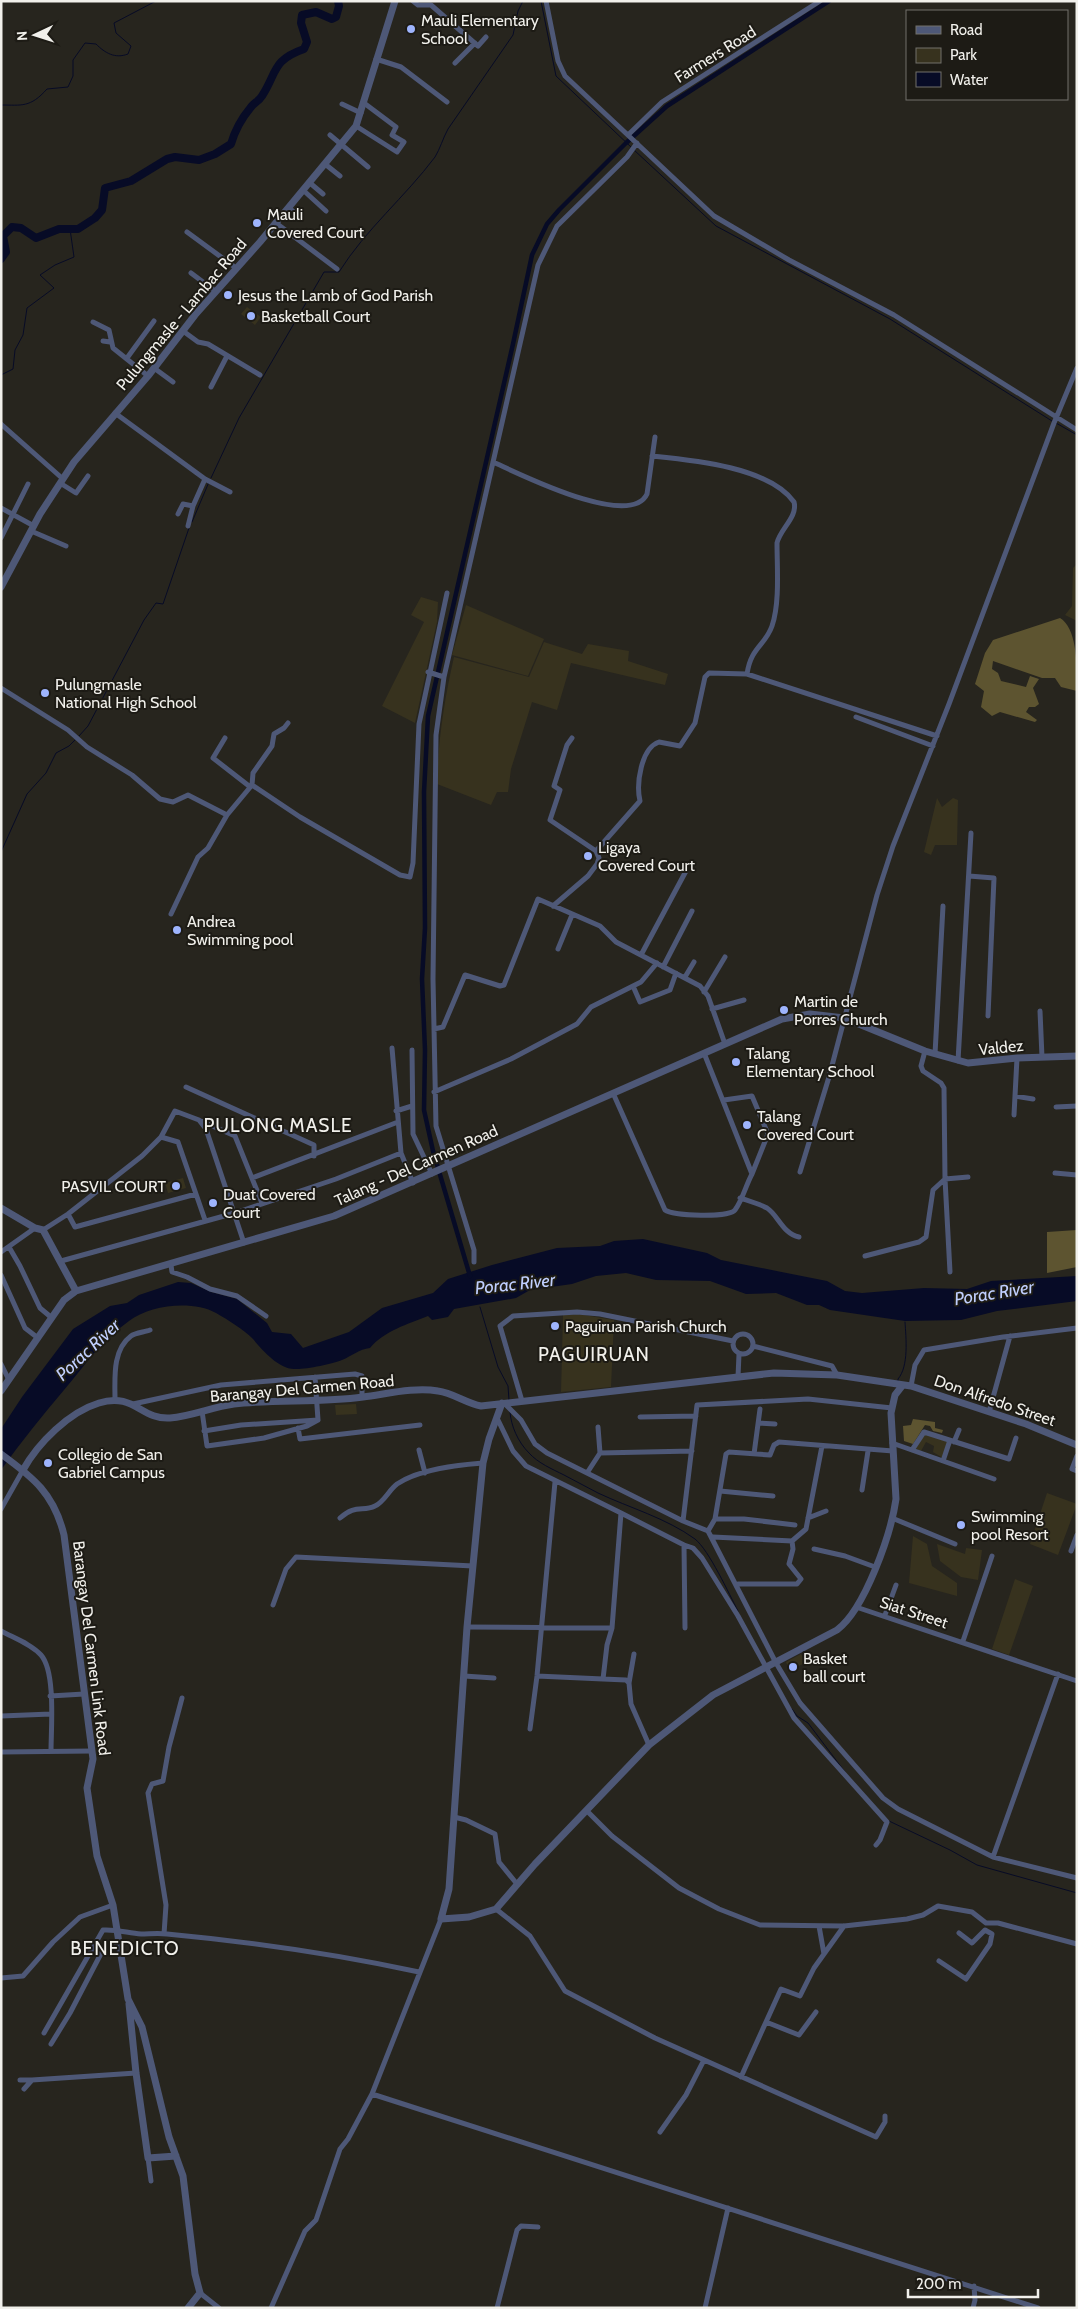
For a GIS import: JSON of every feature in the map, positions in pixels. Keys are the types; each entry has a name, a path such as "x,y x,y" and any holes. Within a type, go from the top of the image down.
{"street":[{"name":"Pulungmasle - Lambac Road","path":"1,587 32,528 61,481 115,413 148,376 183,330 310,183 356,126 395,1"},
{"path":"413,1 419,5 431,5 478,46 486,37"},
{"path":"546,1 560,70 602,113 629,136 636,145 705,209 725,224 894,315 1055,420 1077,430"},
{"name":"Farmers Road","path":"629,136 662,102 820,1"},
{"path":"455,63 475,43"},
{"path":"376,59 401,67 447,102"},
{"path":"356,126 398,152 404,142 392,135 396,127 364,103"},
{"path":"342,104 361,113"},
{"path":"330,135 368,167"},
{"path":"474,1262 474,1250 445,1168 436,1126 434,1092 434,771 443,676 538,265 548,242 558,226 636,145"},
{"path":"326,164 340,176"},
{"path":"310,183 323,194"},
{"path":"303,190 326,211"},
{"path":"288,208 300,217"},
{"path":"276,223 337,269"},
{"path":"187,232 236,268"},
{"path":"191,273 216,291"},
{"path":"127,358 154,321"},
{"path":"93,322 109,330 110,342 113,348 148,376"},
{"path":"183,330 198,342 208,344 260,375"},
{"path":"103,342 110,342"},
{"path":"211,387 228,356"},
{"path":"154,368 173,382"},
{"path":"800,1172 877,895 911,798 937,736 1055,420 1077,368"},
{"path":"115,413 208,481 230,492"},
{"path":"1,424 76,493 88,476"},
{"path":"493,462 582,500 624,506 645,499 655,437"},
{"path":"652,456 707,462 730,468 773,485 794,502 794,514 780,533 777,543 774,621 769,634 750,658 747,674"},
{"path":"188,526 193,506 208,481"},
{"path":"1,538 28,484"},
{"path":"178,514 183,504 193,506"},
{"path":"1,508 32,528 66,546"},
{"path":"226,738 212,758 300,817 410,878 414,835 416,751 447,592"},
{"path":"596,851 640,801 638,789 640,778 650,749 660,742 680,746 692,729 697,718 706,675 713,672 747,674 937,736"},
{"path":"430,673 443,676"},
{"path":"1,688 73,734 80,741 138,779 160,799 172,802 188,795 227,815"},
{"path":"856,717 933,746"},
{"path":"171,914 198,857 208,848 227,815 251,785 253,773 272,746 274,734 288,723"},
{"path":"553,906 595,868 599,860 596,851 550,820 560,790 554,786 567,744 572,738"},
{"path":"958,1061 971,833"},
{"path":"641,955 686,871"},
{"path":"969,876 994,878 988,1016"},
{"path":"434,1029 443,1027 465,976 500,986 504,985 538,899 600,926 616,942 685,977 704,992 725,1044"},
{"path":"936,1054 943,906"},
{"path":"664,967 692,911"},
{"path":"558,949 572,914"},
{"path":"704,992 725,956"},
{"path":"685,977 694,962"},
{"path":"434,1092 511,1059 577,1024 591,1007 641,982 657,964"},
{"path":"633,986 640,1002 670,990 676,973"},
{"path":"712,1009 744,1000"},
{"path":"1040,1011 1042,1057"},
{"name":"Talang - Del Carmen Road","path":"1,1391 67,1296 76,1291 244,1244 334,1216 413,1183 782,1019 810,1014 844,1018 874,1030"},
{"name":"Valdez","path":"874,1030 925,1051 958,1061 981,1064 1017,1058 1077,1056"},
{"path":"392,1048 401,1153 413,1183"},
{"path":"412,1050 413,1134 434,1173"},
{"path":"925,1051 921,1066 923,1071 941,1083 944,1088 945,1179 950,1272"},
{"path":"704,1053 752,1174"},
{"path":"1014,1115 1017,1058"},
{"path":"186,1087 314,1145 314,1156"},
{"path":"613,1093 665,1210 669,1213 685,1215 729,1214 735,1210 768,1134 752,1096 724,1100"},
{"path":"1015,1096 1033,1099"},
{"path":"396,1111 412,1106"},
{"path":"1056,1107 1077,1106"},
{"path":"1,1252 68,1214 142,1156 162,1137 175,1112 235,1136 262,1203"},
{"path":"199,1120 206,1129 244,1244"},
{"path":"252,1178 314,1156 398,1122"},
{"path":"162,1137 178,1142 205,1220"},
{"path":"60,1261 235,1213 336,1179 401,1153"},
{"path":"1055,1173 1077,1175"},
{"path":"865,1256 919,1242 926,1237 933,1190 945,1179 968,1177"},
{"path":"68,1214 76,1227 196,1194"},
{"path":"740,1198 769,1209 778,1224 787,1229 793,1236 799,1237"},
{"path":"2,1211 39,1229 60,1261 76,1291"},
{"path":"9,1247 40,1308 52,1318"},
{"path":"170,1265 172,1272 187,1277 210,1289 238,1296 266,1316"},
{"path":"1,1275 25,1328 38,1338"},
{"path":"519,1401 500,1326 513,1316 578,1312 600,1314 732,1341"},
{"path":"911,1386 915,1365 924,1350 1010,1336 1077,1328"},
{"path":"1,1508 30,1457 59,1428 81,1411 98,1403 116,1399 115,1371 118,1354 131,1336 150,1330"},
{"path":"732,1341 738,1334 746,1333 752,1338 753,1346 748,1353 739,1354"},
{"path":"989,1412 1010,1336"},
{"path":"732,1341 734,1349 739,1354 738,1377"},
{"path":"753,1346 832,1366 836,1375"},
{"path":"1,1364 9,1380"},
{"name":"Don Alfredo Street","path":"738,1377 774,1372 836,1375 911,1386 1026,1424 1077,1445"},
{"path":"132,1404 221,1385 361,1374 362,1397"},
{"path":"315,1377 318,1420"},
{"name":"Barangay Del Carmen Road","path":"116,1399 132,1404 159,1418 171,1418 234,1404 362,1397 429,1390 440,1391 468,1403 481,1406 506,1405 519,1401 738,1377"},
{"path":"441,1919 469,1918 496,1909 516,1884 650,1745 713,1695 837,1630 847,1622 875,1567 892,1518 896,1499 892,1447 892,1408 894,1395 902,1386"},
{"path":"683,1521 697,1405 808,1399 892,1408"},
{"path":"271,2308 305,2231 316,2220 340,2149 348,2139 372,2094 441,1919 449,1888 467,1627 483,1463 489,1440 506,1405 521,1420 535,1444 587,1473 683,1521 708,1531 738,1584 775,1663 800,1703 883,1798 898,1809 993,1857 1077,1878"},
{"path":"754,1454 760,1409"},
{"path":"202,1411 207,1446 264,1438 318,1420"},
{"path":"640,1417 696,1416"},
{"path":"204,1431 241,1425 318,1420"},
{"path":"498,1420 513,1451 526,1466 555,1482 692,1548 702,1558 738,1616 794,1718 887,1822 876,1846"},
{"path":"759,1423 775,1424"},
{"path":"298,1428 300,1439 420,1425"},
{"path":"587,1473 600,1453 598,1427"},
{"path":"943,1461 959,1430"},
{"path":"912,1450 924,1432 1010,1459 1016,1438"},
{"path":"708,1531 715,1519 726,1454 732,1452 770,1455 774,1445 780,1442 868,1451 892,1447 912,1450 994,1479"},
{"path":"713,1538 792,1541 806,1530 822,1446"},
{"path":"418,1450 425,1473"},
{"path":"600,1453 692,1451"},
{"path":"862,1490 868,1451"},
{"name":"Barangay Del Carmen Link Road","path":"1,1454 23,1470 48,1495 61,1522 92,1751 93,1767 87,1782 87,1797 97,1856 113,1905 128,1999 142,2027 169,2137 183,2176 195,2274 200,2293"},
{"path":"1077,1456 1072,1469 1077,1471"},
{"path":"340,1518 352,1509 375,1506 398,1484 425,1473 454,1465 483,1463"},
{"path":"530,1728 537,1676 555,1482"},
{"path":"720,1491 773,1496"},
{"path":"808,1518 826,1511"},
{"path":"603,1679 607,1645 612,1628 621,1513"},
{"path":"892,1518 955,1544"},
{"path":"715,1519 744,1519 795,1526"},
{"path":"1071,1551 1077,1535"},
{"path":"738,1584 797,1584 801,1579 788,1564 793,1550 792,1541"},
{"path":"684,1545 685,1628"},
{"path":"814,1549 845,1556 875,1567"},
{"path":"963,1641 992,1556"},
{"path":"273,1605 286,1569 296,1557 473,1566"},
{"path":"885,1615 896,1585"},
{"name":"Siat Street","path":"856,1607 963,1641 1077,1681"},
{"path":"467,1627 541,1626 612,1628"},
{"path":"1,1630 36,1650 44,1660 50,1681 51,1752"},
{"path":"634,1654 629,1683 631,1704 650,1745"},
{"path":"993,1857 1058,1674"},
{"path":"464,1676 494,1678"},
{"path":"537,1676 626,1680 629,1683"},
{"path":"50,1696 84,1694"},
{"path":"164,1934 166,1905 148,1793 152,1784 163,1781 169,1747 182,1698"},
{"path":"1,1716 51,1714"},
{"path":"1,1752 92,1751"},
{"path":"587,1810 612,1836 679,1888 719,1908 760,1925 844,1926 907,1919 923,1915 938,1906 972,1912 986,1923 998,1923 1077,1944"},
{"path":"454,1817 466,1820 496,1834 499,1862 516,1884"},
{"path":"1,1978 23,1976 58,1936 80,1917 113,1905"},
{"path":"496,1909 530,1936 565,1991 655,2038 876,2137 885,2122 886,2116"},
{"path":"819,1926 824,1954"},
{"path":"741,2077 781,1989 800,1996 814,1968 844,1926"},
{"path":"44,2032 103,1930 116,1929 141,1934 164,1934 260,1944 366,1961 420,1972"},
{"path":"939,1961 966,1979 990,1944 992,1934 984,1930 972,1943 959,1933"},
{"path":"51,2044 70,2013 106,1944 119,1942"},
{"path":"128,1999 150,2181"},
{"path":"766,2022 799,2035 816,2012"},
{"path":"660,2132 686,2095 704,2060"},
{"path":"20,2080 136,2074"},
{"path":"24,2089 32,2080"},
{"path":"372,2094 1038,2308"},
{"path":"148,2158 176,2156"},
{"path":"705,2308 728,2208"},
{"path":"497,2308 517,2230 522,2226 538,2228"},
{"path":"973,2308 975,2300 974,2286"},
{"path":"188,2308 200,2293 219,2308"}],"green space":[{"name":"Basketball Court","path":"247,307 261,317 255,325 241,314"},
{"path":"1077,564 1077,621 1065,615 1072,606 1073,568"},
{"path":"421,597 438,602 437,622 415,723 382,706 424,622 411,615"},
{"path":"466,605 544,639 528,676 452,655"},
{"path":"544,642 582,654 588,644 629,651 628,661 668,674 665,685 571,663 557,710 532,702 511,769 508,792 497,792 491,805 437,784 442,721 454,657 529,677"},
{"path":"937,798 942,807 953,798 958,800 957,845 935,845 931,855 924,852"},
{"name":"PASVIL COURT","path":"183,1178 186,1188 168,1193 165,1183"},
{"path":"578,1314 614,1320 611,1387 561,1392 563,1315"},
{"path":"356,1404 357,1414 336,1415 335,1405"},
{"path":"925,1434 948,1442 943,1458 933,1452 934,1446 926,1442 921,1451 914,1448"},
{"path":"1047,1493 1077,1504 1058,1555 1030,1544"},
{"path":"913,1536 927,1544 932,1566 957,1583 957,1596 909,1583"},
{"path":"937,1544 965,1554 966,1548 982,1550 978,1580 961,1577 940,1561"},
{"path":"1015,1579 1033,1586 1009,1655 992,1649"},
{"name":"Basket ball court","path":"801,1654 806,1662 790,1671 786,1662"}],"shaded area":[{"path":"1060,618 1066,623 1073,640 1077,691 1061,687 1055,678 1042,678 993,661 992,669 998,673 1001,681 1026,687 1030,676 1039,679 1033,688 1039,704 1035,707 1029,707 1026,712 1037,720 1035,722 1000,712 992,716 981,707 984,691 975,684 985,653 993,640"},
{"path":"1077,1230 1077,1267 1047,1273 1047,1232"},
{"path":"913,1419 935,1422 935,1428 943,1430 942,1433 933,1431 930,1426 925,1425 913,1444 904,1441 903,1426 911,1425"}],"water":[{"name":"Porac River","path":"643,1239 707,1253 721,1260 827,1281 845,1291 862,1293 924,1288 967,1289 991,1281 1077,1276 1077,1301 997,1311 961,1320 905,1321 830,1310 819,1305 807,1305 776,1293 746,1294 710,1281 656,1280 626,1273 596,1276 572,1284 530,1290 516,1298 454,1309 448,1317 432,1320 428,1316 397,1329 382,1337 370,1348 359,1351 342,1360 299,1369 288,1368 277,1362 245,1332 216,1313 195,1307 171,1306 148,1311 138,1316 111,1336 94,1353 1,1470 1,1429 22,1397 73,1329 110,1306 127,1303 139,1295 178,1282 191,1283 211,1292 237,1299 267,1323 272,1332 291,1334 303,1348 349,1332 382,1308 433,1293 448,1279 557,1248 600,1246 614,1241"}],"waterway":[{"path":"1,105 26,104 36,100 47,89 68,87 73,76 73,60 85,43 96,44 103,50 115,55 128,54 131,46 116,33 114,23 156,1"},
{"path":"1,259 6,252 3,236 12,227 21,228 36,238 59,229 78,229 95,218 102,210 105,188 131,181 167,159 175,157 199,160 215,154 231,144 241,120 262,96 277,68 286,58 304,49 307,42 301,23 302,15 316,12 332,19 336,17 339,6 338,1"},
{"path":"211,478 239,418 324,272 339,272 373,227 435,157 448,129 513,35 518,11 523,1"},
{"path":"541,1 556,76 631,147"},
{"name":"Porac River","path":"470,1276 433,1151 424,1110 425,1050 422,979 425,928 424,792 428,716 532,255 547,224 559,210 626,143 667,106 829,1"},
{"path":"634,150 716,226 890,319 1052,421"},
{"path":"1,375 13,369 15,350 23,335 27,308 54,288 40,275 55,265 74,257 70,229"},
{"path":"1056,423 1077,435"},
{"path":"192,522 209,482"},
{"path":"79,736 88,726 144,620 156,603 163,604 189,528"},
{"path":"1,852 27,794 46,773 56,753 69,746 76,739"},
{"name":"Porac River","path":"480,1307 498,1367 508,1386 509,1400"},
{"path":"898,1382 905,1359 905,1322"},
{"path":"510,1412 518,1439 525,1449 541,1463 598,1493 672,1525 695,1539 712,1562 738,1611"},
{"path":"792,1709 797,1716 808,1723 845,1772"},
{"path":"889,1821 977,1865 1077,1893"}],"place":[{"name":"Mauli Elementary School","path":"411,29"},
{"name":"Mauli Covered Court","path":"257,223"},
{"name":"Jesus the Lamb of God Parish","path":"228,295"},
{"name":"Basketball Court","path":"251,316"},
{"name":"Pulungmasle National High School","path":"45,693"},
{"name":"Ligaya Covered Court","path":"588,856"},
{"name":"Andrea Swimming pool","path":"177,930"},
{"name":"Martin de Porres Church","path":"784,1010"},
{"name":"Talang Elementary School","path":"736,1062"},
{"name":"Talang Covered Court","path":"747,1125"},
{"name":"PASVIL COURT","path":"176,1186"},
{"name":"Duat Covered Court","path":"213,1203"},
{"name":"Paguiruan Parish Church","path":"555,1326"},
{"name":"Collegio de San Gabriel Campus","path":"48,1463"},
{"name":"Swimming pool Resort","path":"961,1525"},
{"name":"Basket ball court","path":"793,1667"}],"district":[{"name":"PULONG MASLE","path":"278,1125"},
{"name":"PAGUIRUAN","path":"594,1354"},
{"name":"BENEDICTO","path":"125,1948"}]}
